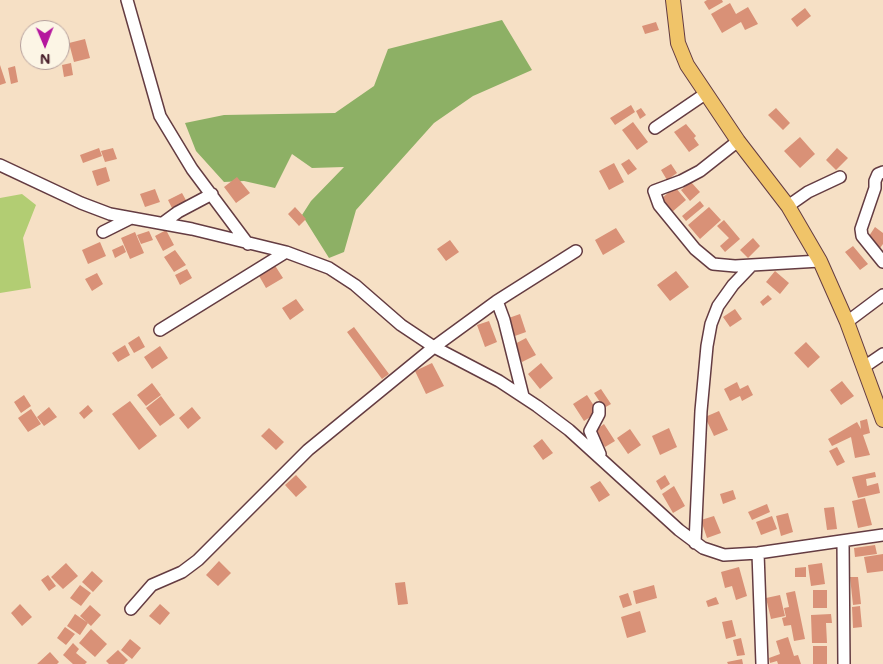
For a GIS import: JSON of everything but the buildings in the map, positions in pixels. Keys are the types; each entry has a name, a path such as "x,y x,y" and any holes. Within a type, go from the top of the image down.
{"main road":[{"path":"673,0 678,43 687,65 738,141 788,206 820,261 847,322 883,420"}],"street":[{"path":"127,0 160,116 175,144 248,244"},
{"path":"655,128 705,94"},
{"path":"738,141 700,171 681,181 654,191 659,205 709,262 725,266 820,261"},
{"path":"0,165 81,203 129,219 163,223 286,252 329,268 355,285 401,325 434,347 523,396 569,430 694,543 708,550 724,555 758,553 883,535"},
{"path":"883,172 878,174 875,181 875,188 861,230 862,236 883,262"},
{"path":"788,206 808,192 840,177"},
{"path":"163,223 178,212 212,194"},
{"path":"103,232 129,219"},
{"path":"131,609 152,585 182,572 198,560 308,450 434,347 497,301 576,251"},
{"path":"160,330 286,252"},
{"path":"694,543 708,339 718,306 752,265"},
{"path":"847,322 883,295"},
{"path":"497,301 507,329 523,396"},
{"path":"864,367 883,354"},
{"path":"599,408 599,414 590,431 603,461"},
{"path":"843,541 844,664"},
{"path":"758,553 762,664"}],"green space":[{"path":"502,20 532,70 473,96 434,123 356,210 344,252 329,258 302,215 311,201 344,167 312,168 292,154 275,188 244,181 224,182 196,151 185,123 224,115 335,113 374,86 388,49"},
{"path":"22,194 36,205 23,238 31,288 0,293 0,198"}]}
